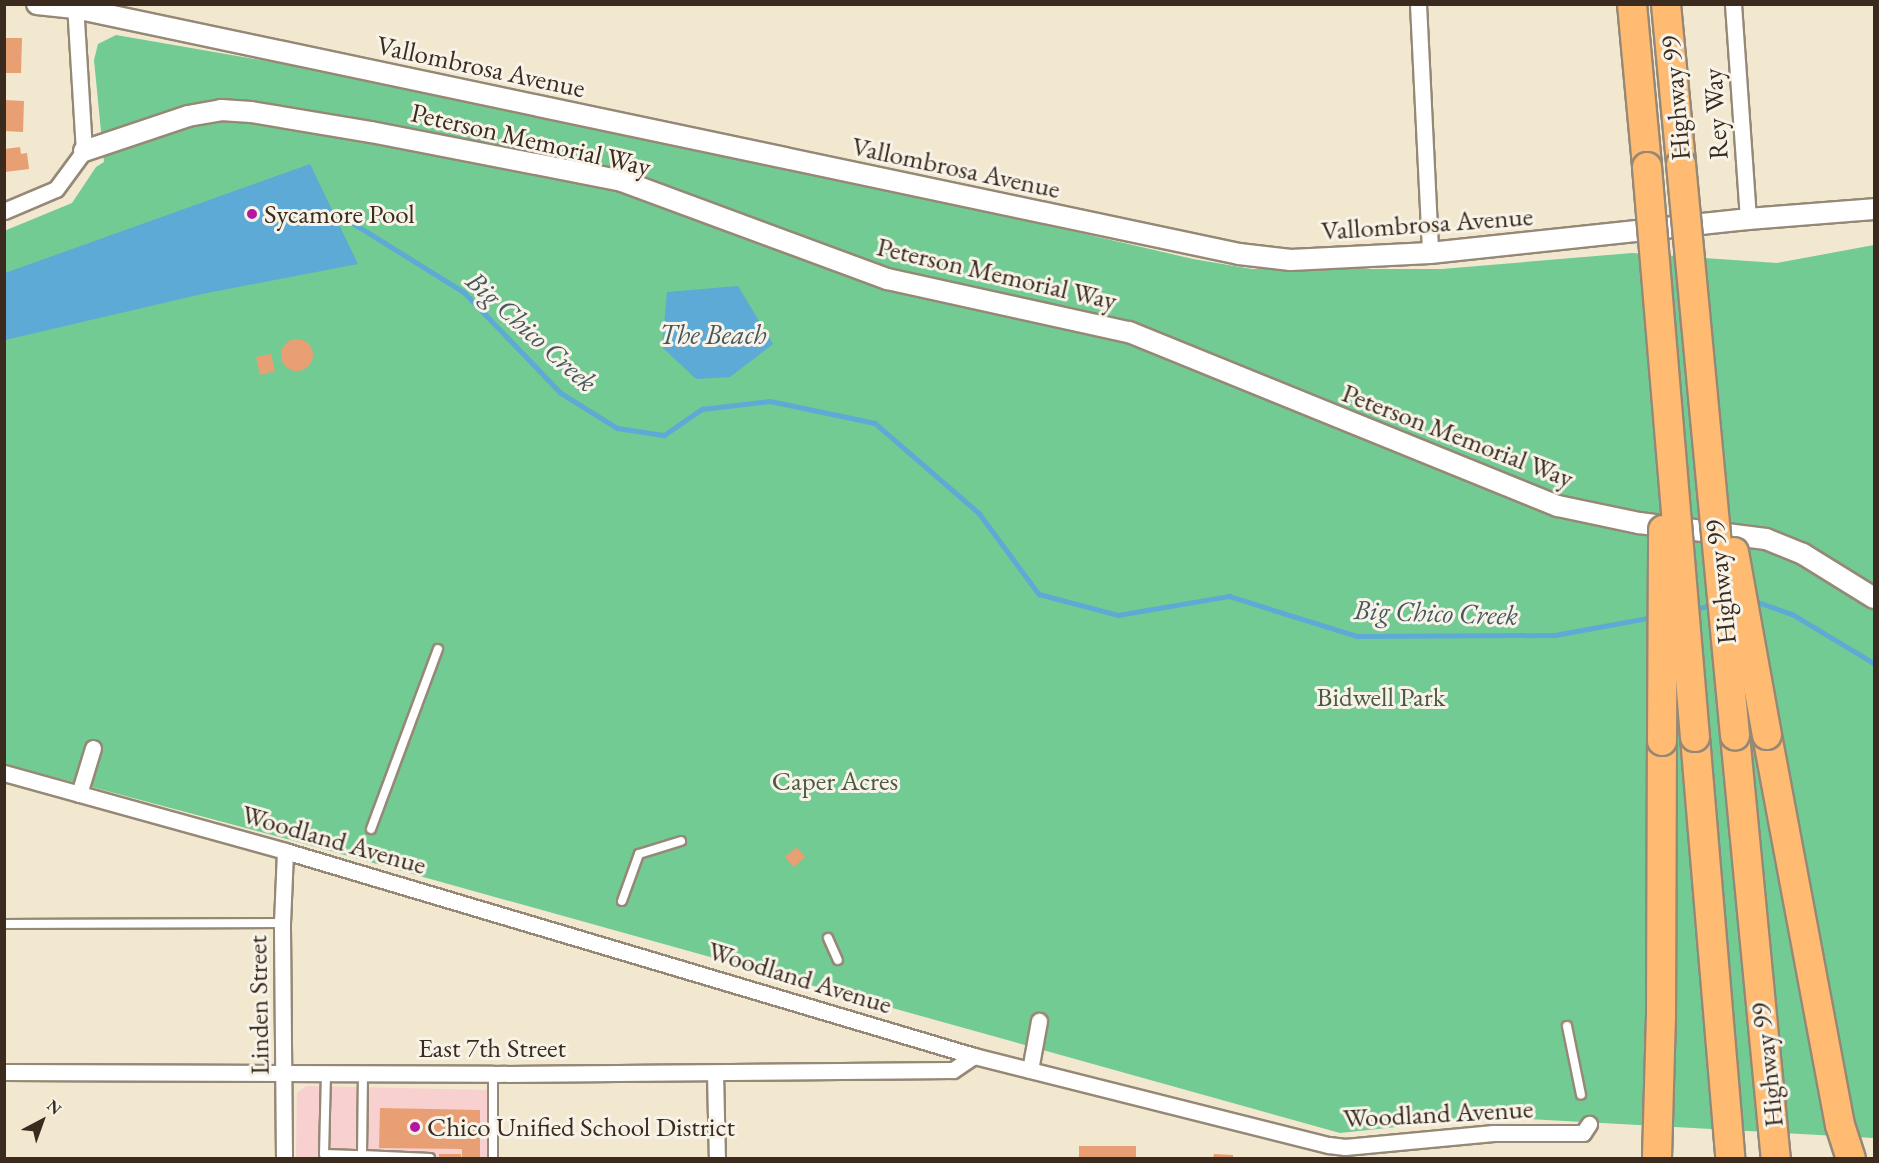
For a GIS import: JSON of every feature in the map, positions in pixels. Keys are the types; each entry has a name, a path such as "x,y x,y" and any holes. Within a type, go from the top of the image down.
{"highway":[{"name":"Highway 99","path":"1632,4 1730,1158"},
{"name":"Highway 99","path":"1666,4 1776,1158"},
{"path":"1709,467 1733,543 1840,1125 1851,1158"},
{"path":"1658,1158 1662,984 1661,537 1674,478"}],"street":[{"name":"Vallombrosa Avenue","path":"37,4 75,6 1239,254 1291,260 1430,253 1748,219 1875,209"},
{"path":"1418,4 1430,253"},
{"name":"Rey Way","path":"1732,4 1748,219"},
{"path":"4,211 56,189 84,151 75,6"},
{"name":"Peterson Memorial Way","path":"84,151 188,116 221,110 251,112 371,132 622,182 887,279 979,297 1129,332 1558,506 1639,523 1766,539 1803,554 1875,598"},
{"path":"79,794 93,748"},
{"name":"Woodland Avenue","path":"4,773 285,851 974,1056 1345,1147 1493,1133 1583,1133 1589,1124"},
{"name":"Linden Street","path":"284,1158 282,923 285,851"},
{"path":"1030,1070 1039,1021"},
{"name":"East 7th Street","path":"4,1072 493,1074 953,1070 974,1056"},
{"path":"716,1073 717,1158"}],"lane":[{"path":"371,829 438,649"},
{"path":"622,901 639,854 681,841"},
{"path":"4,924 282,923"},
{"path":"828,938 838,960"},
{"path":"1567,1026 1581,1095"},
{"path":"326,1073 324,1154 430,1158"},
{"path":"362,1155 363,1073"},
{"path":"493,1074 493,1158"}],"shaded area":[{"path":"306,1086 488,1090 488,1158 296,1158 297,1093"}],"green space":[{"name":"Bidwell Park","path":"116,35 400,84 930,198 1193,259 1252,269 1442,269 1632,253 1777,263 1874,245 1874,1138 1491,1117 1340,1133 291,840 5,764 4,231 72,203 96,167 104,162 94,60 98,44"}],"water":[{"name":"Sycamore Pool","path":"310,164 358,264 202,294 5,340 5,273"},
{"name":"The Beach","path":"738,286 773,344 730,377 696,379 662,347 667,292"}],"building":[{"path":"4,38 22,38 21,73 4,73"},
{"path":"4,100 24,101 23,132 4,131"},
{"path":"20,147 21,154 27,153 29,169 5,172 5,149"},
{"path":"297,339 308,344 313,355 308,366 297,371 286,366 281,355 286,344"},
{"path":"271,354 275,371 260,375 256,357"},
{"path":"797,847 805,857 794,867 785,857"},
{"path":"380,1108 480,1110 480,1158 462,1158 462,1149 379,1148"},
{"path":"1079,1146 1136,1146 1136,1158 1079,1158"},
{"path":"439,1154 461,1154 461,1158 439,1158"},
{"path":"1214,1154 1233,1155 1233,1158 1213,1158"}],"waterway":[{"name":"Big Chico Creek","path":"332,219 351,222 464,292 561,393 617,428 664,435 702,409 770,401 875,423 979,513 1039,594 1118,615 1229,596 1357,636 1555,635 1653,617"},
{"name":"Big Chico Creek","path":"1752,600 1792,614 1874,663"},
{"name":"Big Chico Creek","path":"1693,609 1714,605"}],"place":[{"name":"Sycamore Pool","path":"252,214"},
{"name":"Chico Unified School District","path":"415,1127"}],"park label":[{"name":"Caper Acres","path":"835,781"}]}
